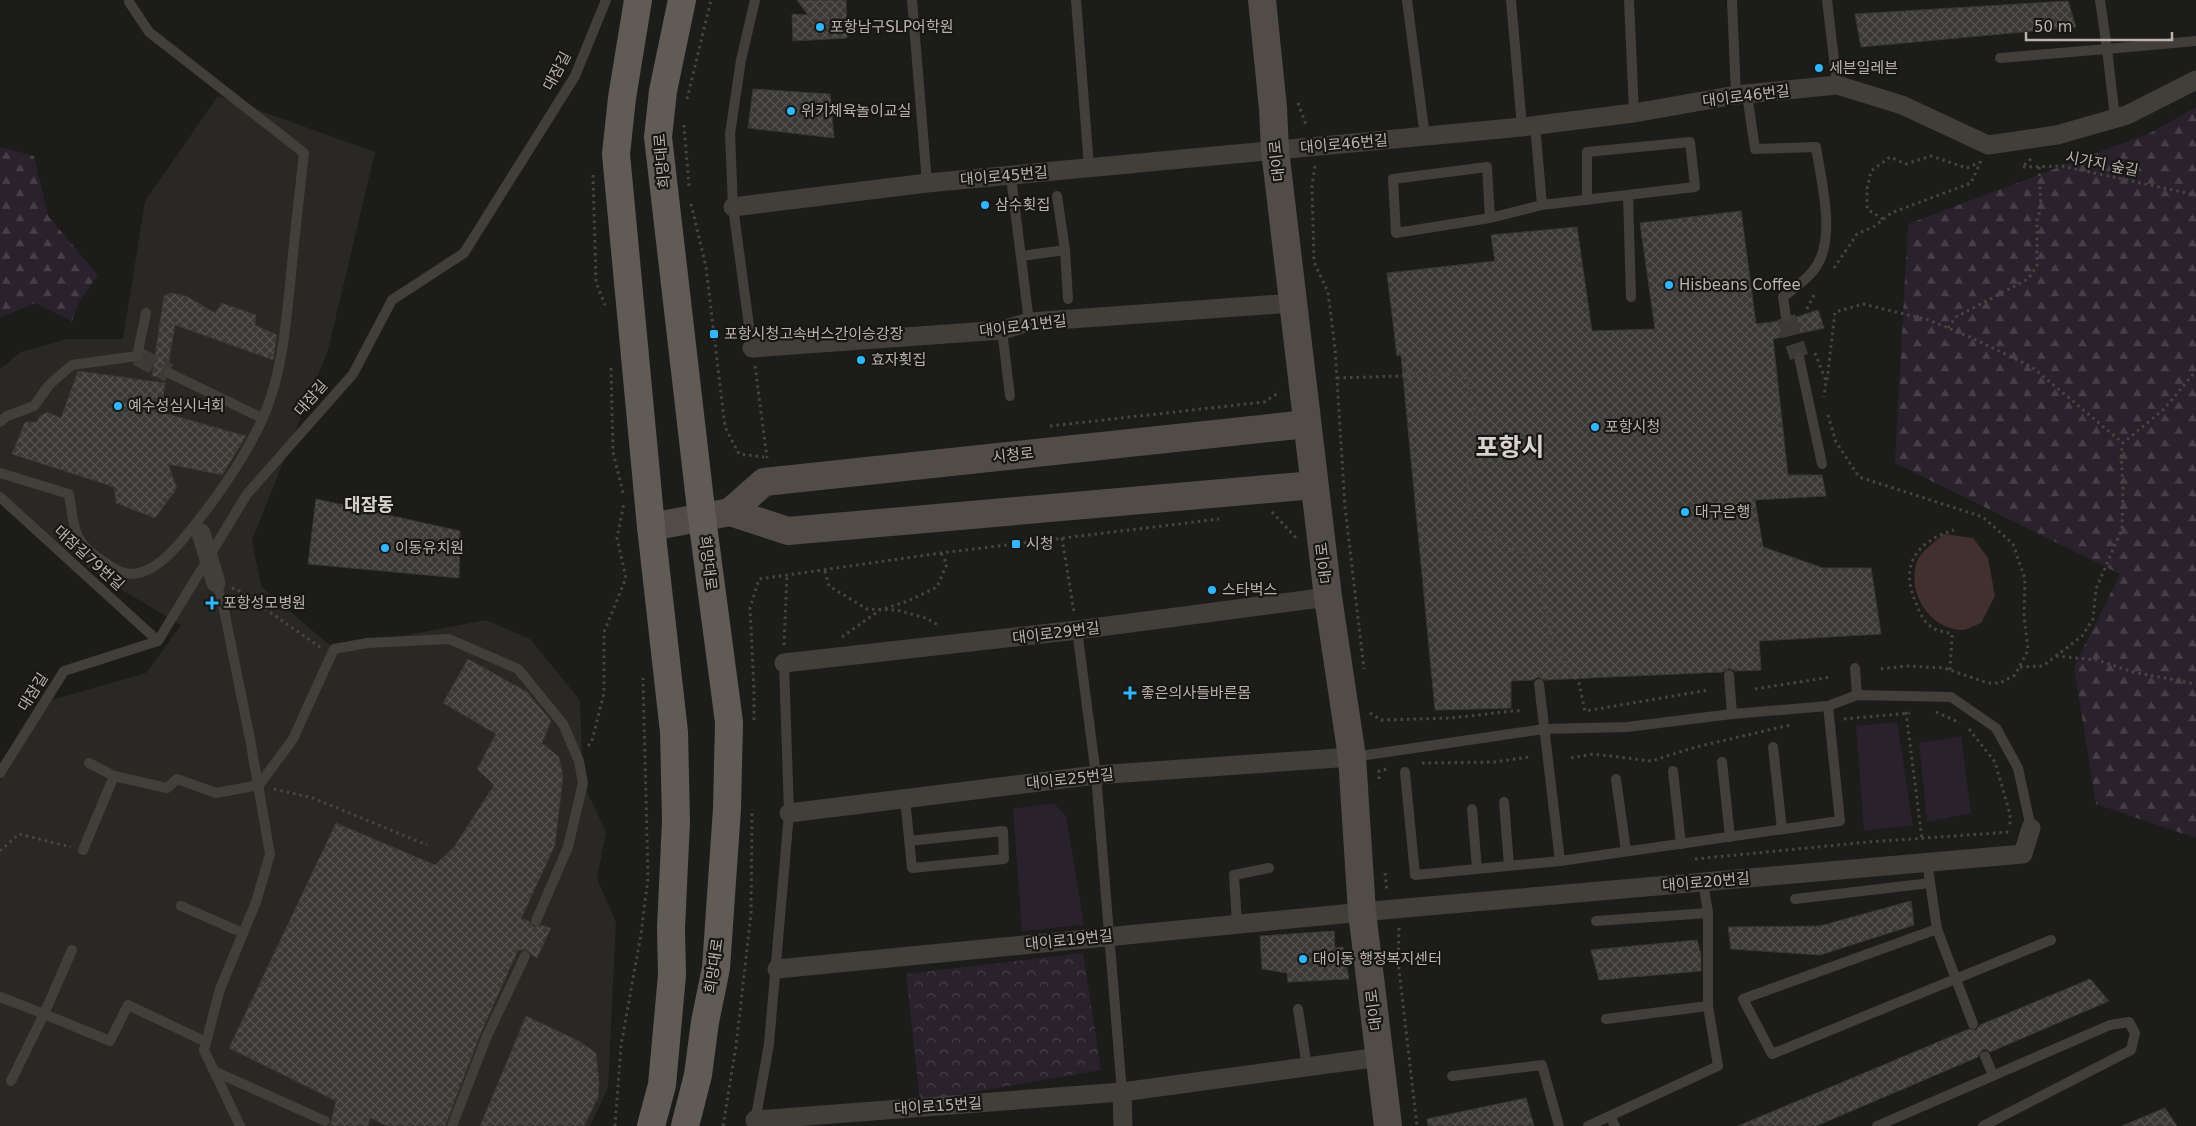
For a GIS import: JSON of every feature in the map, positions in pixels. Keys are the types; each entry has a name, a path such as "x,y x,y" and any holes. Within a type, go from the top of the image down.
{"main road":[{"path":"638,0 622,98 616,154 639,523 674,732 676,821 672,910 672,975 662,1085 651,1126"},
{"name":"희망대로","path":"682,0 663,91 658,137 702,518 729,722 727,809 716,968 705,1022 698,1075 685,1126"}],"street":[{"name":"대이로","path":"1262,0 1273,108 1275,150 1294,303 1306,424 1328,597 1352,757 1362,912 1388,1126"},
{"path":"1988,145 2058,135 2115,118 2196,80"},
{"name":"대이로46번길","path":"1275,150 1528,126 1634,113 1742,95 1837,85 1902,105 1988,145"},
{"name":"대이로45번길","path":"733,207 926,183 1011,177 1089,167 1275,150"},
{"name":"대이로41번길","path":"752,348 1002,330 1029,322 1294,303"},
{"name":"시청로","path":"639,523 702,518 730,512 764,482 1306,424"},
{"path":"730,512 788,531 1314,485"},
{"path":"199,528 216,582"},
{"name":"대이로29번길","path":"784,663 1077,630 1328,597"},
{"name":"대이로25번길","path":"789,814 1096,775 1352,757"},
{"name":"대이로20번길","path":"1362,912 2023,854 2031,828"},
{"name":"대이로19번길","path":"777,969 1362,912"},
{"name":"대이로15번길","path":"754,1123 1122,1092 1380,1057"},
{"path":"1122,1092 1123,1126"}],"lane":[{"name":"대잠길","path":"0,773 64,671 158,641 247,494 353,374 392,300 464,252 575,76 606,0"},
{"path":"752,348 733,207 730,134 741,60 755,0"},
{"path":"912,0 926,183"},
{"path":"1076,0 1089,167"},
{"path":"1407,0 1425,137"},
{"path":"1511,0 1528,126 1542,205"},
{"path":"1629,0 1634,113"},
{"path":"1732,0 1742,95 1755,149 1816,146 1828,231 1814,271 1784,297 1786,317"},
{"path":"1827,0 1837,85"},
{"path":"2100,0 2115,118"},
{"path":"0,473 69,494 74,533 87,551 119,572 142,573 165,560 199,528 255,435 272,394 282,349 304,153 148,32 129,2"},
{"path":"2000,58 2196,41"},
{"path":"1490,218 1487,167 1393,179 1396,233 1490,218 1542,205 1586,200 1695,187 1690,142 1587,152 1586,200"},
{"path":"1011,177 1029,322"},
{"path":"1628,195 1631,297"},
{"path":"1057,196 1068,299"},
{"path":"1020,256 1064,250"},
{"path":"0,422 7,416 34,406 49,384 72,365 137,356 146,313"},
{"path":"1002,330 1010,396"},
{"path":"1799,357 1822,464"},
{"path":"169,373 262,418"},
{"name":"대잠길79번길","path":"0,497 158,641"},
{"path":"216,582 223,605 259,785 270,854 256,902 220,989 204,1050 240,1126"},
{"path":"1077,630 1096,775 1122,1092"},
{"path":"89,763 114,776 167,788 177,780 216,793 259,785 293,739 334,649 367,642 449,639 518,669 563,724 579,761 583,783 568,847 536,921"},
{"path":"754,1123 769,1044 789,814 784,663"},
{"path":"1855,668 1857,694"},
{"path":"1730,675 1732,714"},
{"path":"1539,684 1560,861"},
{"path":"1352,757 1544,729 1627,727 1732,714 1828,706 1857,694 1951,697 1996,728 2018,768 2031,828"},
{"path":"1405,772 1415,875 1560,861 1840,821 1828,706"},
{"path":"1773,747 1782,829"},
{"path":"1722,762 1730,837"},
{"path":"1673,771 1681,844"},
{"path":"83,850 114,776"},
{"path":"1616,779 1626,851"},
{"path":"905,799 909,841 912,868 1004,859 1002,831 909,841"},
{"path":"1504,802 1509,866"},
{"path":"1472,809 1478,869"},
{"path":"1927,862 1937,929 1973,1024"},
{"path":"1238,924 1234,876 1268,868"},
{"path":"1588,1126 1718,1066 1708,1006 1708,913 1703,882"},
{"path":"1795,900 1930,883"},
{"path":"181,906 243,933"},
{"path":"1596,920 1708,913"},
{"path":"1937,929 1743,1000 1772,1054 2051,940"},
{"path":"11,1080 44,1014 72,950"},
{"path":"452,1126 488,1036 525,956"},
{"path":"0,997 110,1041 128,1005 206,1042"},
{"path":"1606,1019 1708,1006"},
{"path":"1298,1009 1307,1067"},
{"path":"1877,1126 2110,1025 2129,1022 2135,1034 2131,1050 1983,1126"},
{"path":"1986,1056 1993,1075"},
{"path":"1452,1076 1542,1065 1559,1126"},
{"path":"216,1072 325,1121"},
{"path":"1610,1116 1615,1126"}],"path":[{"path":"686,107 711,0"},
{"path":"683,117 689,172 689,194"},
{"name":"시가지 숲길","path":"2058,135 2022,167 2062,166 2196,194"},
{"path":"1829,276 1857,234 1875,226 1891,213 1971,183 1988,145"},
{"path":"1883,220 1867,209 1867,189 1871,171 1890,157 1906,164 1931,156 1967,168 1980,162"},
{"path":"1315,166 1312,186 1314,262 1328,292 1337,378 1345,506 1365,674"},
{"path":"1948,328 1956,317 2028,279 2037,266 2038,220 2041,208 2039,167"},
{"path":"691,203 706,267 725,427 739,454 767,458 752,348"},
{"path":"1807,309 1811,296 1817,290"},
{"path":"1879,669 1908,666 1944,668 1988,683 2000,683 2015,675 2028,650 2024,615 2024,579 2014,544 1983,517 1859,477 1836,442 1824,397 1835,312 1863,304 1929,320 1948,328 2032,367 2123,443"},
{"path":"1814,353 1826,381"},
{"path":"2019,667 2043,666 2082,636 2093,619 2096,589 2122,529 2123,488 2121,453 2123,443 2164,409 2196,371"},
{"path":"1337,378 1412,374 1464,374 1477,412 1478,450 1468,488 1473,518 1482,531 1502,546 1540,559 1541,592 1554,648 1578,683 1585,711 1708,690"},
{"path":"613,452 624,500 639,523"},
{"path":"579,761 592,741 604,693 604,632 626,578 618,538 624,500"},
{"path":"1264,513 1274,512"},
{"path":"759,579 1226,518"},
{"path":"1950,670 1952,634 1931,628 1921,614 1910,591 1908,567 1921,547 1936,536 1954,530"},
{"path":"1062,538 1077,630"},
{"path":"831,658 839,640 880,610 908,601 937,587 947,564 941,554"},
{"path":"826,570 829,586 867,609 897,610 926,618 946,629 952,644"},
{"path":"784,663 787,575"},
{"path":"216,582 238,590 331,655"},
{"path":"2056,656 2097,660 2133,672 2196,684"},
{"path":"615,1126 621,1046 648,878 642,671"},
{"path":"1755,689 1832,677"},
{"path":"1904,696 1922,838"},
{"path":"1369,703 1370,713 1381,720 1451,718 1523,710"},
{"path":"1571,758 1593,754 1652,761 1696,747 1796,724"},
{"path":"1416,763 1494,762 1529,757"},
{"path":"1379,771 1395,766"},
{"path":"259,785 314,798 427,845"},
{"path":"0,851 19,834 83,850"},
{"path":"1399,920 1398,961 1417,1126"}],"shaded area":[{"name":"포항성모병원","path":"218,96 375,152 328,350 252,540 261,586 334,649 486,620 530,639 580,700 583,783 606,832 597,879 616,922 608,1088 590,1126 0,1126 0,781 41,703 146,673 181,625 100,577 0,496 0,369 21,352 67,339 123,339 145,201"},
{"path":"1944,534 1973,538 1988,558 1995,596 1981,623 1965,630 1959,630 1939,623 1923,607 1915,587 1914,576 1920,556"}],"green space":[{"path":"2196,107 2196,838 2096,804 2074,667 2120,574 1895,463 1908,224 2150,133"},
{"path":"0,147 34,156 48,216 98,275 79,302 72,321 35,303 0,318"},
{"path":"1897,722 1913,825 1864,831 1856,726"},
{"path":"1961,736 1971,813 1927,822 1919,743"},
{"path":"1054,803 1066,816 1084,925 1022,931 1013,809"},
{"path":"1083,953 1101,1070 920,1101 906,974"}],"building":[{"name":"포항남구SLP어학원","path":"797,0 846,0 847,38 793,41 792,14 808,15"},
{"path":"2068,1 2076,27 1861,47 1855,14"},
{"name":"위키체육놀이교실","path":"753,89 830,94 834,138 748,128"},
{"name":"포항시청","path":"1741,211 1756,324 1780,321 1787,324 1793,318 1818,310 1824,328 1773,339 1788,475 1822,475 1826,496 1755,500 1763,547 1823,568 1871,568 1881,634 1759,641 1761,670 1735,671 1729,668 1723,672 1544,680 1538,677 1533,680 1511,681 1511,708 1435,710 1401,355 1397,356 1387,273 1495,261 1491,235 1577,227 1592,331 1655,329 1640,223"},
{"path":"171,293 186,296 215,313 222,303 256,315 255,325 277,335 273,360 175,325 168,366 162,373 165,378 152,376 164,296"},
{"name":"예수성심시녀회","path":"78,371 165,383 161,412 246,436 222,475 168,464 177,488 155,518 116,503 114,487 12,454 25,422 37,422 40,416 47,412 61,418"},
{"name":"이동유치원","path":"316,499 460,531 459,578 308,564"},
{"path":"468,659 527,692 551,721 542,743 559,757 563,776 555,845 521,919 529,921 534,927 541,925 551,928 537,958 527,950 518,950 481,1033 445,1126 387,1126 370,1118 368,1126 330,1126 336,1101 229,1048 336,823 435,865 454,847 494,785 477,769 496,734 443,703"},
{"path":"1911,901 1914,925 1820,955 1731,949 1728,927 1820,926"},
{"name":"대이동 행정복지센터","path":"1334,931 1335,948 1343,947 1349,979 1288,982 1287,973 1262,969 1260,936"},
{"path":"1697,940 1701,955 1701,971 1599,980 1591,950"},
{"path":"2090,979 2109,1001 1990,1052 1986,1049 1982,1050 1978,1057 1816,1126 1738,1126 1969,1029 1976,1030 1980,1025"},
{"path":"526,1016 579,1041 596,1053 599,1082 598,1097 584,1126 480,1126"},
{"path":"1526,1098 1534,1126 1428,1126 1427,1119"},
{"path":"2165,1108 2177,1126 2122,1126"}],"tunnel":[{"path":"1786,317 1799,357"},
{"path":"137,356 169,373"}],"place":[{"name":"포항남구SLP어학원","path":"820,27"},
{"name":"세븐일레븐","path":"1819,68"},
{"name":"위키체육놀이교실","path":"791,111"},
{"name":"삼수횟집","path":"985,205"},
{"name":"Hisbeans Coffee","path":"1669,285"},
{"name":"포항시청고속버스간이승강장","path":"714,334"},
{"name":"효자횟집","path":"861,360"},
{"name":"예수성심시녀회","path":"118,406"},
{"name":"포항시청","path":"1595,427"},
{"name":"대구은행","path":"1685,512"},
{"name":"시청","path":"1016,544"},
{"name":"이동유치원","path":"385,548"},
{"name":"스타벅스","path":"1212,590"},
{"name":"포항성모병원","path":"212,603"},
{"name":"좋은의사들바른몸","path":"1130,693"},
{"name":"대이동 행정복지센터","path":"1303,959"}],"district":[{"name":"포항시","path":"1510,447"},
{"name":"대잠동","path":"369,505"}]}
